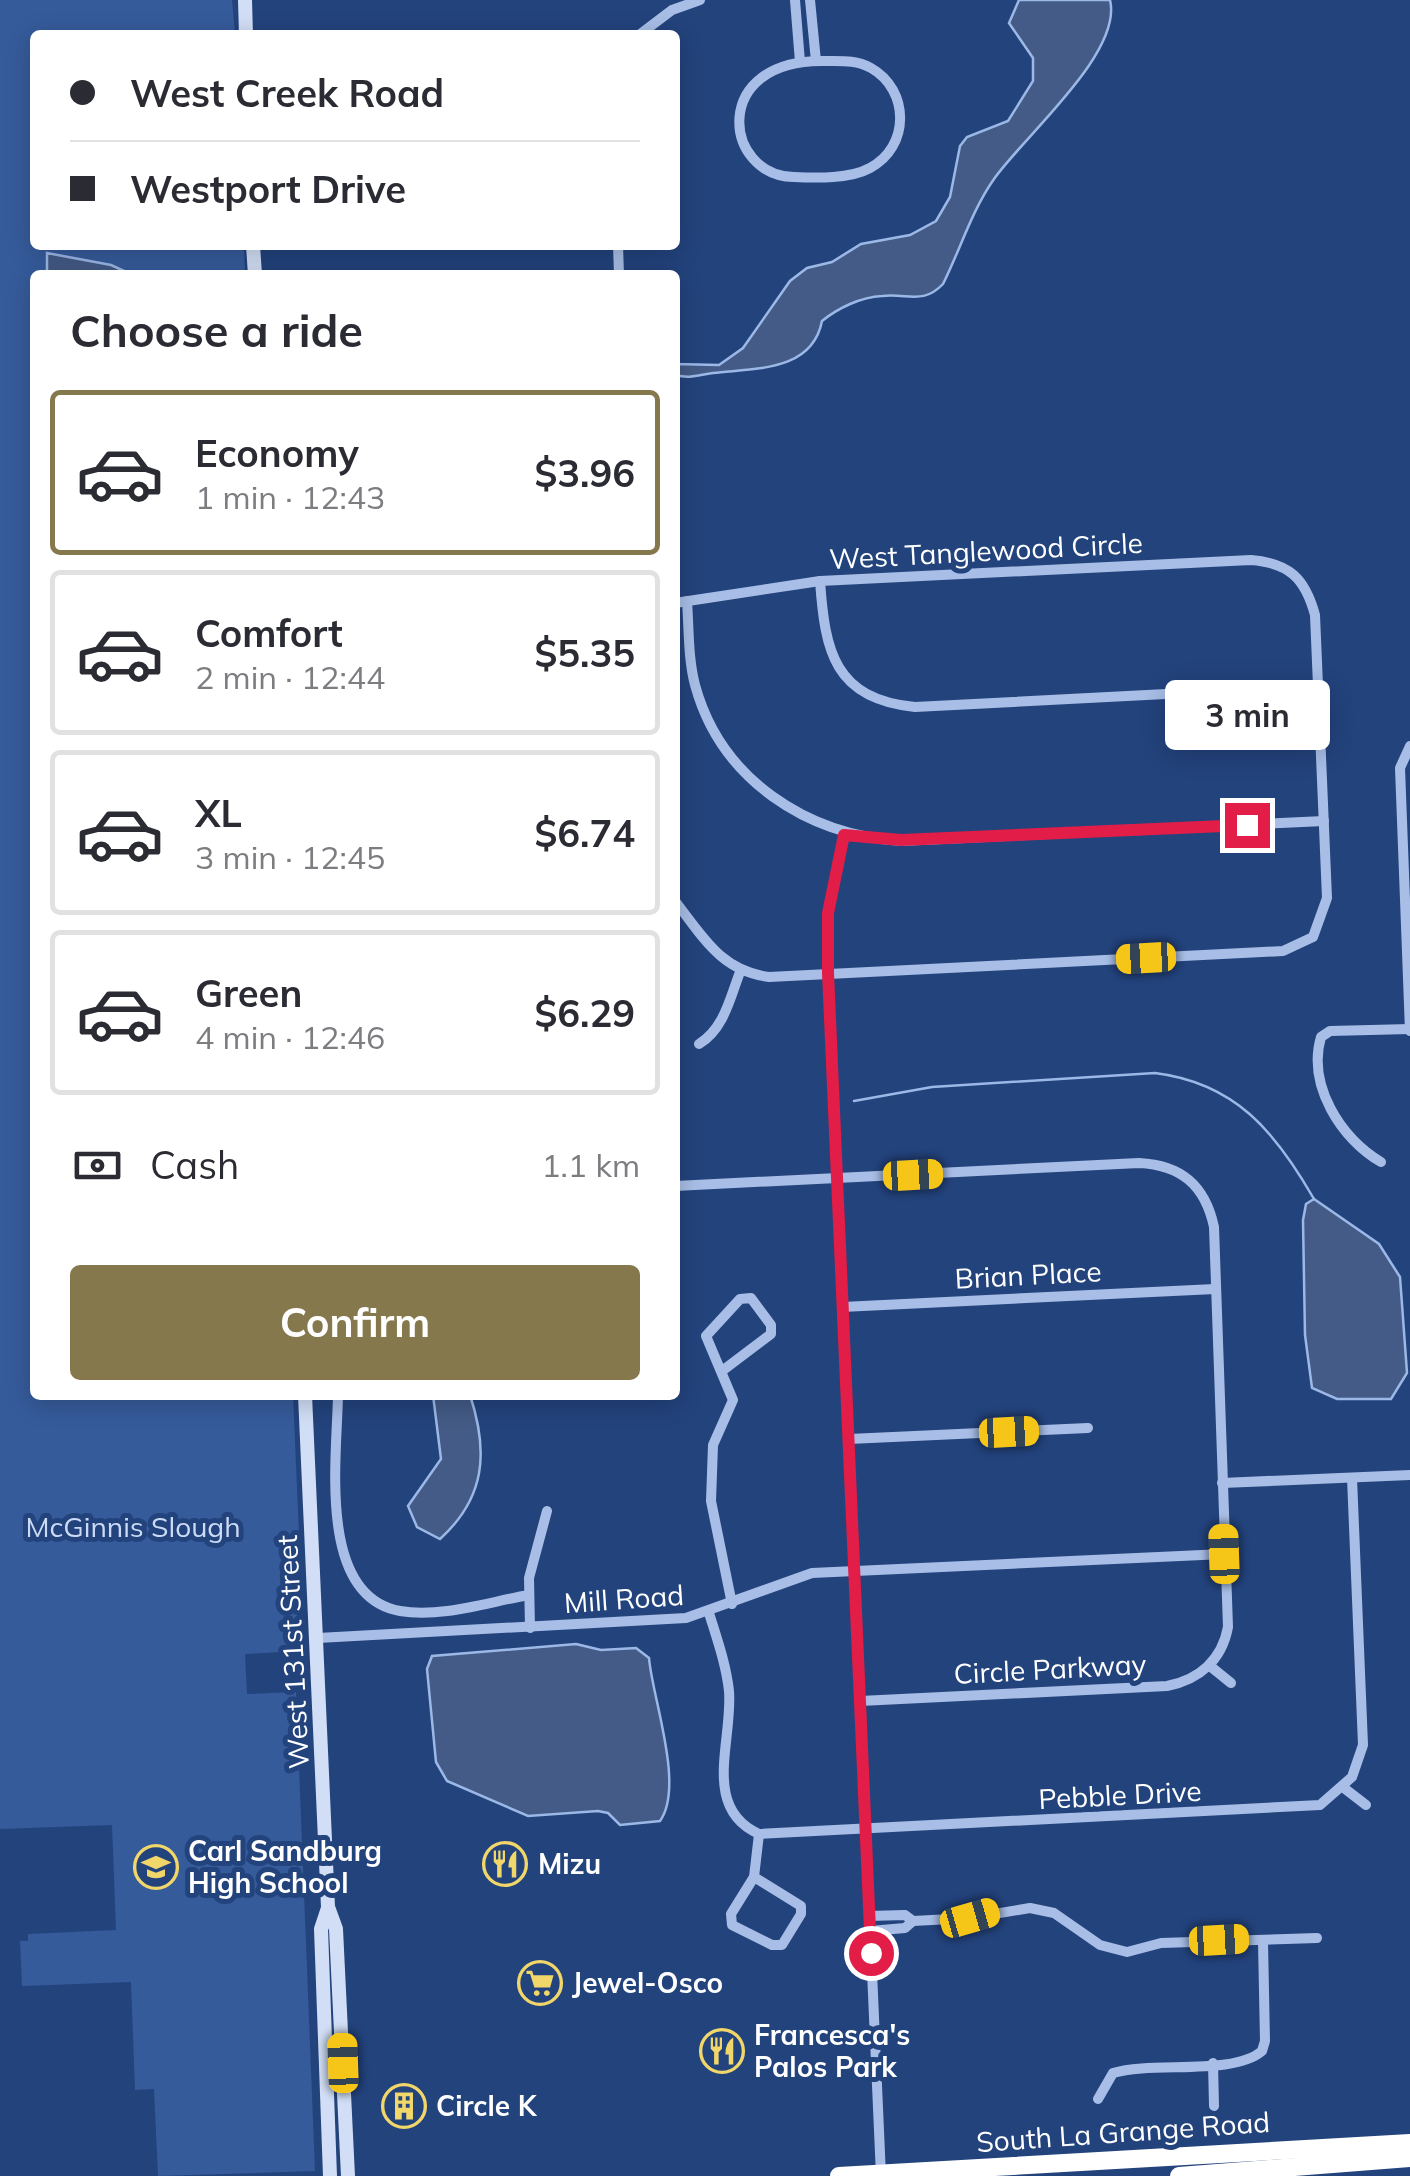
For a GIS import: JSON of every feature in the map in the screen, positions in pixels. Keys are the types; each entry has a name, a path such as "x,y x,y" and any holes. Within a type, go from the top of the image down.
{"highway":[{"name":"South La Grange Road","path":"839,2176 1410,2142"},
{"name":"South La Grange Road","path":"1179,2176 1410,2158"}],"street":[{"path":"246,0 246,30"},
{"path":"646,30 672,10 700,0"},
{"path":"795,0 800,62"},
{"path":"810,0 816,61"},
{"path":"800,62 855,62 871,68 897,98 902,118 898,138 886,158 868,170 790,178 752,157 741,136 742,100 765,72 800,62"},
{"name":"West Tanglewood Circle","path":"681,602 820,581 1251,560 1285,567 1297,574 1315,615 1318,686"},
{"path":"680,908 713,950 740,972 769,976 1265,953 1283,951 1313,937 1327,898 1318,686 914,707 888,704 861,692 830,655 824,634 820,581"},
{"path":"681,602 696,686 737,764 781,804 844,835 901,840 1324,821"},
{"path":"1382,1162 1361,1151 1326,1101 1320,1084 1318,1047 1321,1037 1330,1031 1410,1030 1400,768 1410,746"},
{"path":"844,835 828,913 828,973 881,2175"},
{"path":"699,1044 711,1037 722,1021 740,972"},
{"path":"680,1186 1138,1163 1169,1168 1192,1180 1207,1203 1214,1227 1228,1627 1226,1641 1210,1666 1231,1683"},
{"name":"Brian Place","path":"842,1307 1216,1289"},
{"path":"722,1371 771,1334 771,1325 751,1298 740,1299 708,1330 707,1341 733,1400 712,1446 712,1501 732,1604"},
{"name":"West 131st Street","path":"305,1400 328,1907 336,1929 348,2176"},
{"path":"338,1400 340,1528 347,1569 362,1594 385,1607 417,1612 529,1595"},
{"path":"849,1439 1088,1428"},
{"path":"1222,1483 1410,1475"},
{"path":"1352,1478 1363,1744 1360,1761 1344,1788 1366,1806"},
{"path":"530,1628 528,1578 547,1512"},
{"name":"Mill Road","path":"318,1638 530,1628 710,1613 790,1578 854,1571 1224,1554"},
{"path":"710,1613 728,1687 725,1799 739,1822 759,1834 754,1877 731,1914 732,1925 772,1945 782,1945 801,1906 754,1877"},
{"name":"Circle Parkway","path":"860,1701 1167,1686 1182,1683 1210,1666"},
{"name":"Pebble Drive","path":"759,1834 1304,1808 1320,1805 1344,1788"},
{"name":"West 131st Street","path":"328,1907 320,1930 330,2176"},
{"path":"869,1916 905,1915 913,1920 970,1918 1030,1908 1073,1923 1114,1951 1161,1944 1317,1938"},
{"path":"870,1931 905,1928 913,1920"},
{"path":"1098,2099 1113,2073 1132,2067 1253,2058 1262,2051 1263,1942"},
{"path":"1212,2063 1214,2106"}],"green space":[{"name":"McGinnis Slough","path":"0,0 232,0 235,30 30,30 30,250 244,250 245,270 30,270 30,1400 293,1400 304,1651 245,1654 247,1694 296,1692 315,2171 158,2176 154,2089 135,2090 131,1982 22,1986 20,1941 28,1941 28,1934 116,1930 112,1825 0,1829"}],"shaded area":[{"path":"1019,0 1110,0 1110,21 1102,44 1087,69 986,191 943,284 922,296 874,297 842,308 822,321 816,338 794,359 763,368 680,376 680,364 719,365 743,348 790,281 807,268 832,262 861,244 910,235 936,221 950,197 960,146 967,137 1008,121 1033,81 1033,58 1009,23"},
{"path":"47,253 122,270 47,270"},
{"path":"1314,1199 1379,1244 1400,1277 1407,1373 1391,1399 1337,1399 1312,1388 1305,1335 1303,1220 1306,1204"},
{"path":"434,1400 471,1400 480,1436 479,1473 466,1507 440,1539 417,1527 408,1506 441,1459"},
{"path":"576,1644 601,1650 636,1648 649,1658 668,1764 667,1806 660,1821 620,1825 608,1813 598,1811 528,1816 447,1781 436,1762 427,1669 432,1656"}],"waterway":[{"path":"854,1101 932,1087 1155,1073 1183,1078 1208,1087 1250,1114 1284,1152 1314,1199"}],"place":[{"name":"Mizu","path":"505,1864"},
{"name":"Carl Sandburg High School","path":"156,1867"},
{"name":"Jewel-Osco","path":"540,1983"},
{"name":"Francesca's Palos Park","path":"722,2051"},
{"name":"Circle K","path":"404,2106"}],"route":[{"path":"871,1953 828,973 828,913 844,835 901,840 1247,825"}]}
